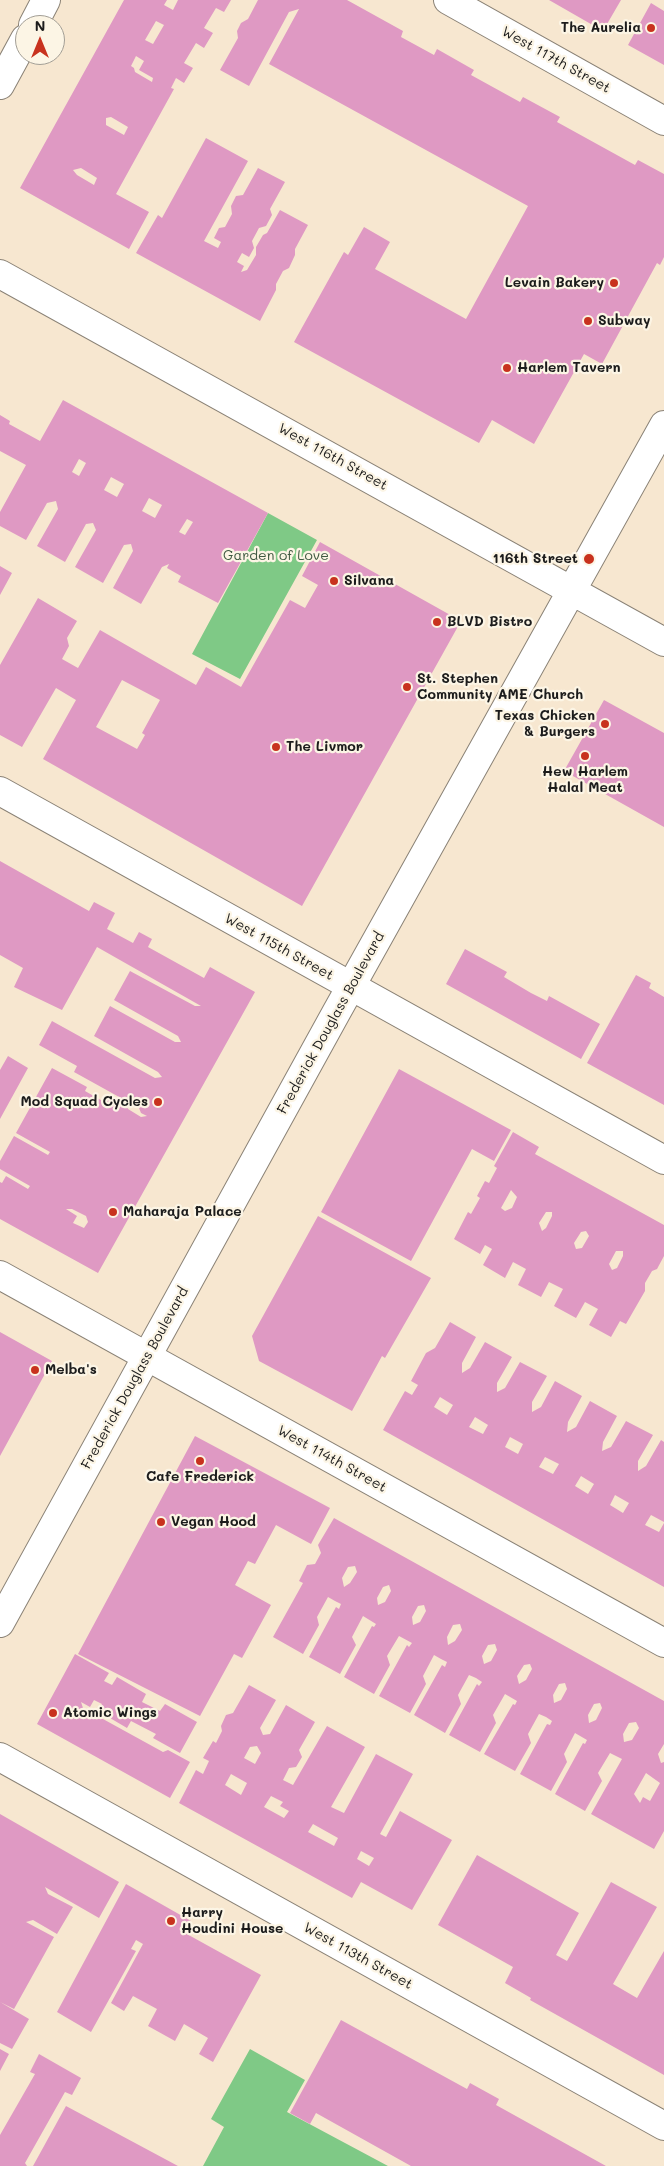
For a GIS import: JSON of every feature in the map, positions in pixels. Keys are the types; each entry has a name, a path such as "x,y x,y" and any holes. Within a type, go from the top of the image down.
{"street":[{"path":"38,15 46,0"},
{"name":"West 117th Street","path":"448,0 664,121"},
{"path":"0,85 15,57"},
{"name":"West 116th Street","path":"0,274 664,642"},
{"name":"Frederick Douglass Boulevard","path":"0,1623 351,986 664,425"},
{"name":"West 115th Street","path":"0,791 664,1160"},
{"name":"West 114th Street","path":"0,1275 664,1643"},
{"name":"West 113th Street","path":"0,1757 664,2126"}],"green space":[{"name":"Garden of Love","path":"268,513 317,540 240,679 192,654"},
{"path":"250,2049 305,2080 287,2112 388,2166 203,2166 224,2127 211,2119"}],"building":[{"path":"124,0 167,0 164,5 173,10 178,0 231,0 224,12 216,8 204,28 213,33 204,48 196,43 184,63 193,68 184,83 176,78 171,88 174,89 116,194 149,212 129,249 20,188","holes":["156,21 164,25 153,44 145,40","136,56 144,61 139,70 153,78 152,82 135,72 131,66","111,117 128,127 124,135 106,125 106,118","81,168 97,178 94,185 77,175 73,170"]},
{"path":"258,0 347,0 403,31 401,37 434,55 437,49 474,70 471,75 520,102 523,97 560,117 557,122 635,165 638,160 664,174 664,257 660,265 657,263 602,364 584,354 534,444 492,420 479,443 294,342 344,252 348,255 364,227 390,242 375,269 466,319 528,206 269,64 299,9 289,12 249,86 220,70 238,38 237,31 241,23 248,19"},
{"path":"549,0 621,0 603,31"},
{"name":"The Aurelia","path":"651,3 664,11 664,65 628,45"},
{"path":"206,138 248,161 204,241 218,248 221,242 214,238 219,228 225,227 232,214 231,206 236,196 243,195 258,168 285,182 270,209 272,215 266,226 259,228 252,241 254,248 249,257 242,253 237,262 244,266 241,272 247,270 256,255 256,247 263,235 267,233 280,210 308,225 295,249 295,255 289,268 283,271 276,284 276,290 260,321 136,253 158,215 162,218"},
{"path":"63,400 268,513 218,603 178,582 181,576 167,568 169,564 162,567 141,604 113,588 133,551 131,544 124,545 103,583 75,567 96,530 93,523 86,524 65,562 37,546 58,509 56,501 47,503 26,540 0,526 0,512 26,465 0,451 0,415 10,421 9,424 40,441","holes":["79,459 86,463 79,476 72,472","111,477 124,484 117,497 104,490","149,498 162,505 155,518 142,511","187,519 193,522 185,535 179,532"]},
{"name":"The Livmor","path":"320,542 461,621 302,906 43,759 76,700 56,688 22,747 0,735 0,665 38,598 77,621 67,638 69,646 62,659 78,668 100,630 196,685 206,667 241,687 290,600 305,608 318,585 302,576","holes":["122,680 160,700 142,733 145,735 137,749 96,727"]},
{"path":"0,566 12,573 0,595"},
{"path":"604,700 664,733 664,827 564,771"},
{"path":"0,861 89,911 94,902 115,913 107,929 133,943 139,932 152,939 148,947 204,978 210,967 255,992 98,1273 0,1219 0,1182 2,1183 6,1176 28,1189 30,1186 0,1169 0,1161 14,1136 48,1155 50,1152 16,1133 52,1068 87,1087 85,1091 106,1103 110,1096 126,1105 128,1109 141,1117 147,1116 141,1113 139,1108 74,1072 77,1066 39,1045 52,1021 155,1078 162,1077 158,1072 94,1036 110,1006 175,1042 181,1042 178,1036 114,1000 130,971 195,1006 201,1006 97,947 62,1010 14,987 23,968 0,955","holes":["66,1209 72,1209 86,1216 88,1222 84,1228 73,1223 77,1216"]},
{"path":"465,949 507,972 504,977 531,993 547,1001 549,996 600,1024 581,1059 446,984"},
{"path":"636,975 651,983 649,988 664,997 664,1105 587,1063"},
{"path":"8,1056 28,1068 0,1119 0,1070"},
{"path":"399,1069 511,1130 494,1161 472,1149 411,1261 321,1212"},
{"path":"513,1132 539,1147 535,1154 664,1225 664,1256 657,1269 652,1271 645,1283 645,1291 626,1324 620,1321 611,1337 589,1325 598,1309 585,1302 576,1318 554,1306 563,1289 549,1282 541,1297 518,1285 526,1269 513,1262 505,1278 483,1265 492,1249 485,1245 480,1254 454,1239 468,1212 471,1214 480,1198 477,1196 485,1181 489,1183 497,1168 494,1166","holes":["511,1190 517,1197 512,1208 505,1211 501,1208","546,1212 552,1212 546,1228 542,1231 539,1223","586,1231 589,1236 582,1248 576,1249 574,1243 581,1232","616,1251 623,1251 623,1256 617,1268 612,1270 609,1264"]},
{"path":"318,1216 431,1278 385,1358 382,1356 352,1411 259,1361 252,1336"},
{"path":"450,1322 476,1337 462,1363 462,1373 470,1368 485,1342 512,1357 497,1383 497,1392 505,1388 520,1362 547,1376 532,1402 532,1412 541,1407 555,1381 582,1396 568,1422 567,1432 576,1427 590,1401 617,1416 603,1442 602,1451 611,1447 626,1421 653,1435 638,1461 638,1471 646,1466 661,1440 664,1442 664,1522 651,1515 645,1525 659,1532 664,1523 664,1587 383,1430 405,1391 412,1395 418,1385 411,1381 426,1353 435,1348","holes":["440,1397 453,1405 447,1415 434,1407","475,1417 488,1425 483,1434 469,1427","510,1437 523,1444 518,1454 505,1447","545,1457 559,1464 553,1474 539,1467","581,1476 594,1484 588,1494 575,1486","615,1495 629,1503 623,1513 610,1505"]},
{"path":"0,1332 52,1361 0,1456"},
{"path":"195,1436 330,1508 311,1544 276,1525 255,1564 248,1561 235,1585 271,1605 242,1658 234,1654 200,1716 78,1654"},
{"path":"334,1518 664,1701 664,1744 658,1754 661,1763 664,1762 664,1831 654,1849 591,1814 622,1759 610,1753 598,1773 602,1781 585,1811 555,1794 583,1743 585,1744 587,1740 575,1733 564,1754 567,1762 551,1791 520,1774 547,1724 550,1725 552,1721 546,1717 539,1714 528,1734 531,1743 515,1771 484,1754 513,1704 515,1705 517,1701 505,1694 493,1715 496,1723 480,1752 449,1735 477,1684 479,1686 482,1682 476,1678 469,1675 458,1695 461,1704 445,1733 414,1715 442,1665 445,1667 447,1662 434,1655 423,1676 426,1684 410,1713 379,1696 407,1645 409,1647 412,1643 399,1636 387,1656 390,1665 374,1694 344,1677 372,1626 374,1627 376,1624 363,1616 352,1637 356,1645 340,1674 309,1657 336,1607 339,1609 341,1604 328,1597 317,1617 319,1625 303,1654 273,1637 303,1583 299,1581 307,1565 315,1564 321,1553 318,1545","holes":["355,1566 357,1572 350,1583 344,1587 342,1578 348,1567","389,1585 391,1591 385,1602 378,1605 377,1598 383,1587","424,1605 426,1611 420,1622 413,1625 412,1617 418,1606","460,1624 462,1630 455,1641 448,1645 447,1637 453,1625","495,1644 497,1650 491,1661 484,1664 482,1656 488,1645","530,1664 532,1669 526,1680 519,1684 517,1676 524,1665","565,1683 567,1689 561,1700 554,1703 553,1695 559,1684","600,1703 602,1708 596,1720 589,1723 588,1715 594,1704","636,1722 639,1728 632,1740 624,1742 623,1734 629,1723","646,1773 660,1783 650,1801 643,1797 640,1803 634,1794"]},
{"path":"75,1654 109,1673 104,1681 112,1685 117,1677 146,1694 142,1702 160,1711 165,1704 197,1722 180,1753 153,1738 156,1734 131,1721 127,1728 98,1711 102,1704 94,1700 90,1707 81,1702 83,1708 163,1752 168,1750 190,1762 170,1798 37,1724"},
{"path":"249,1685 276,1700 260,1728 263,1735 270,1734 286,1705 315,1722 299,1750 302,1757 296,1767 289,1768 283,1780 293,1785 327,1726 365,1747 331,1807 344,1813 376,1754 413,1774 380,1834 386,1837 400,1811 452,1840 412,1910 361,1882 352,1898 179,1803 196,1770 203,1774 209,1761 203,1758 213,1741 216,1743 222,1731 221,1726 226,1715 233,1713","holes":["257,1746 261,1753 255,1764 244,1758 250,1747","231,1774 247,1783 241,1795 225,1785","271,1796 283,1802 280,1806 289,1811 284,1818 264,1807","313,1824 338,1838 334,1846 308,1832","361,1851 374,1858 369,1866 357,1859"]},
{"path":"0,1814 119,1882 99,1918 45,1887 48,1894 73,1907 57,1934 33,1920 26,1922 54,1937 14,2009 0,2002"},
{"path":"477,1855 579,1913 556,1955 567,1961 611,1882 657,1907 613,1984 637,1998 664,1951 664,2075 530,2000 531,1998 505,1983 513,1967 438,1925"},
{"path":"126,1884 191,1921 185,1933 261,1975 213,2062 199,2054 208,2038 184,2024 175,2041 148,2026 157,2009 133,1996 124,2011 111,2003 143,1944 136,1940 131,1949 136,1951 91,2032 57,2012"},
{"path":"0,2002 29,2019 12,2049 0,2043"},
{"path":"341,2020 467,2089 470,2083 499,2099 496,2105 606,2166 411,2166 316,2113 310,2124 290,2113"},
{"path":"0,2049 9,2054 0,2071"},
{"path":"39,2054 81,2078 72,2095 65,2092 25,2163 27,2166 0,2166 0,2135 35,2074 30,2072"},
{"path":"66,2106 178,2166 33,2166"}],"place":[{"name":"The Aurelia","path":"651,28"},
{"name":"Levain Bakery","path":"614,283"},
{"name":"Subway","path":"588,321"},
{"name":"Harlem Tavern","path":"507,368"},
{"name":"116th Street","path":"589,559"},
{"name":"Silvana","path":"334,581"},
{"name":"BLVD Bistro","path":"437,622"},
{"name":"St. Stephen Community AME Church","path":"407,687"},
{"name":"Texas Chicken & Burgers","path":"605,724"},
{"name":"The Livmor","path":"276,747"},
{"name":"Hew Harlem Halal Meat","path":"585,756"},
{"name":"Mod Squad Cycles","path":"158,1102"},
{"name":"Maharaja Palace","path":"113,1212"},
{"name":"Melba's","path":"35,1370"},
{"name":"Cafe Frederick","path":"200,1461"},
{"name":"Vegan Hood","path":"161,1522"},
{"name":"Atomic Wings","path":"53,1713"},
{"name":"Harry Houdini House","path":"171,1921"}]}
